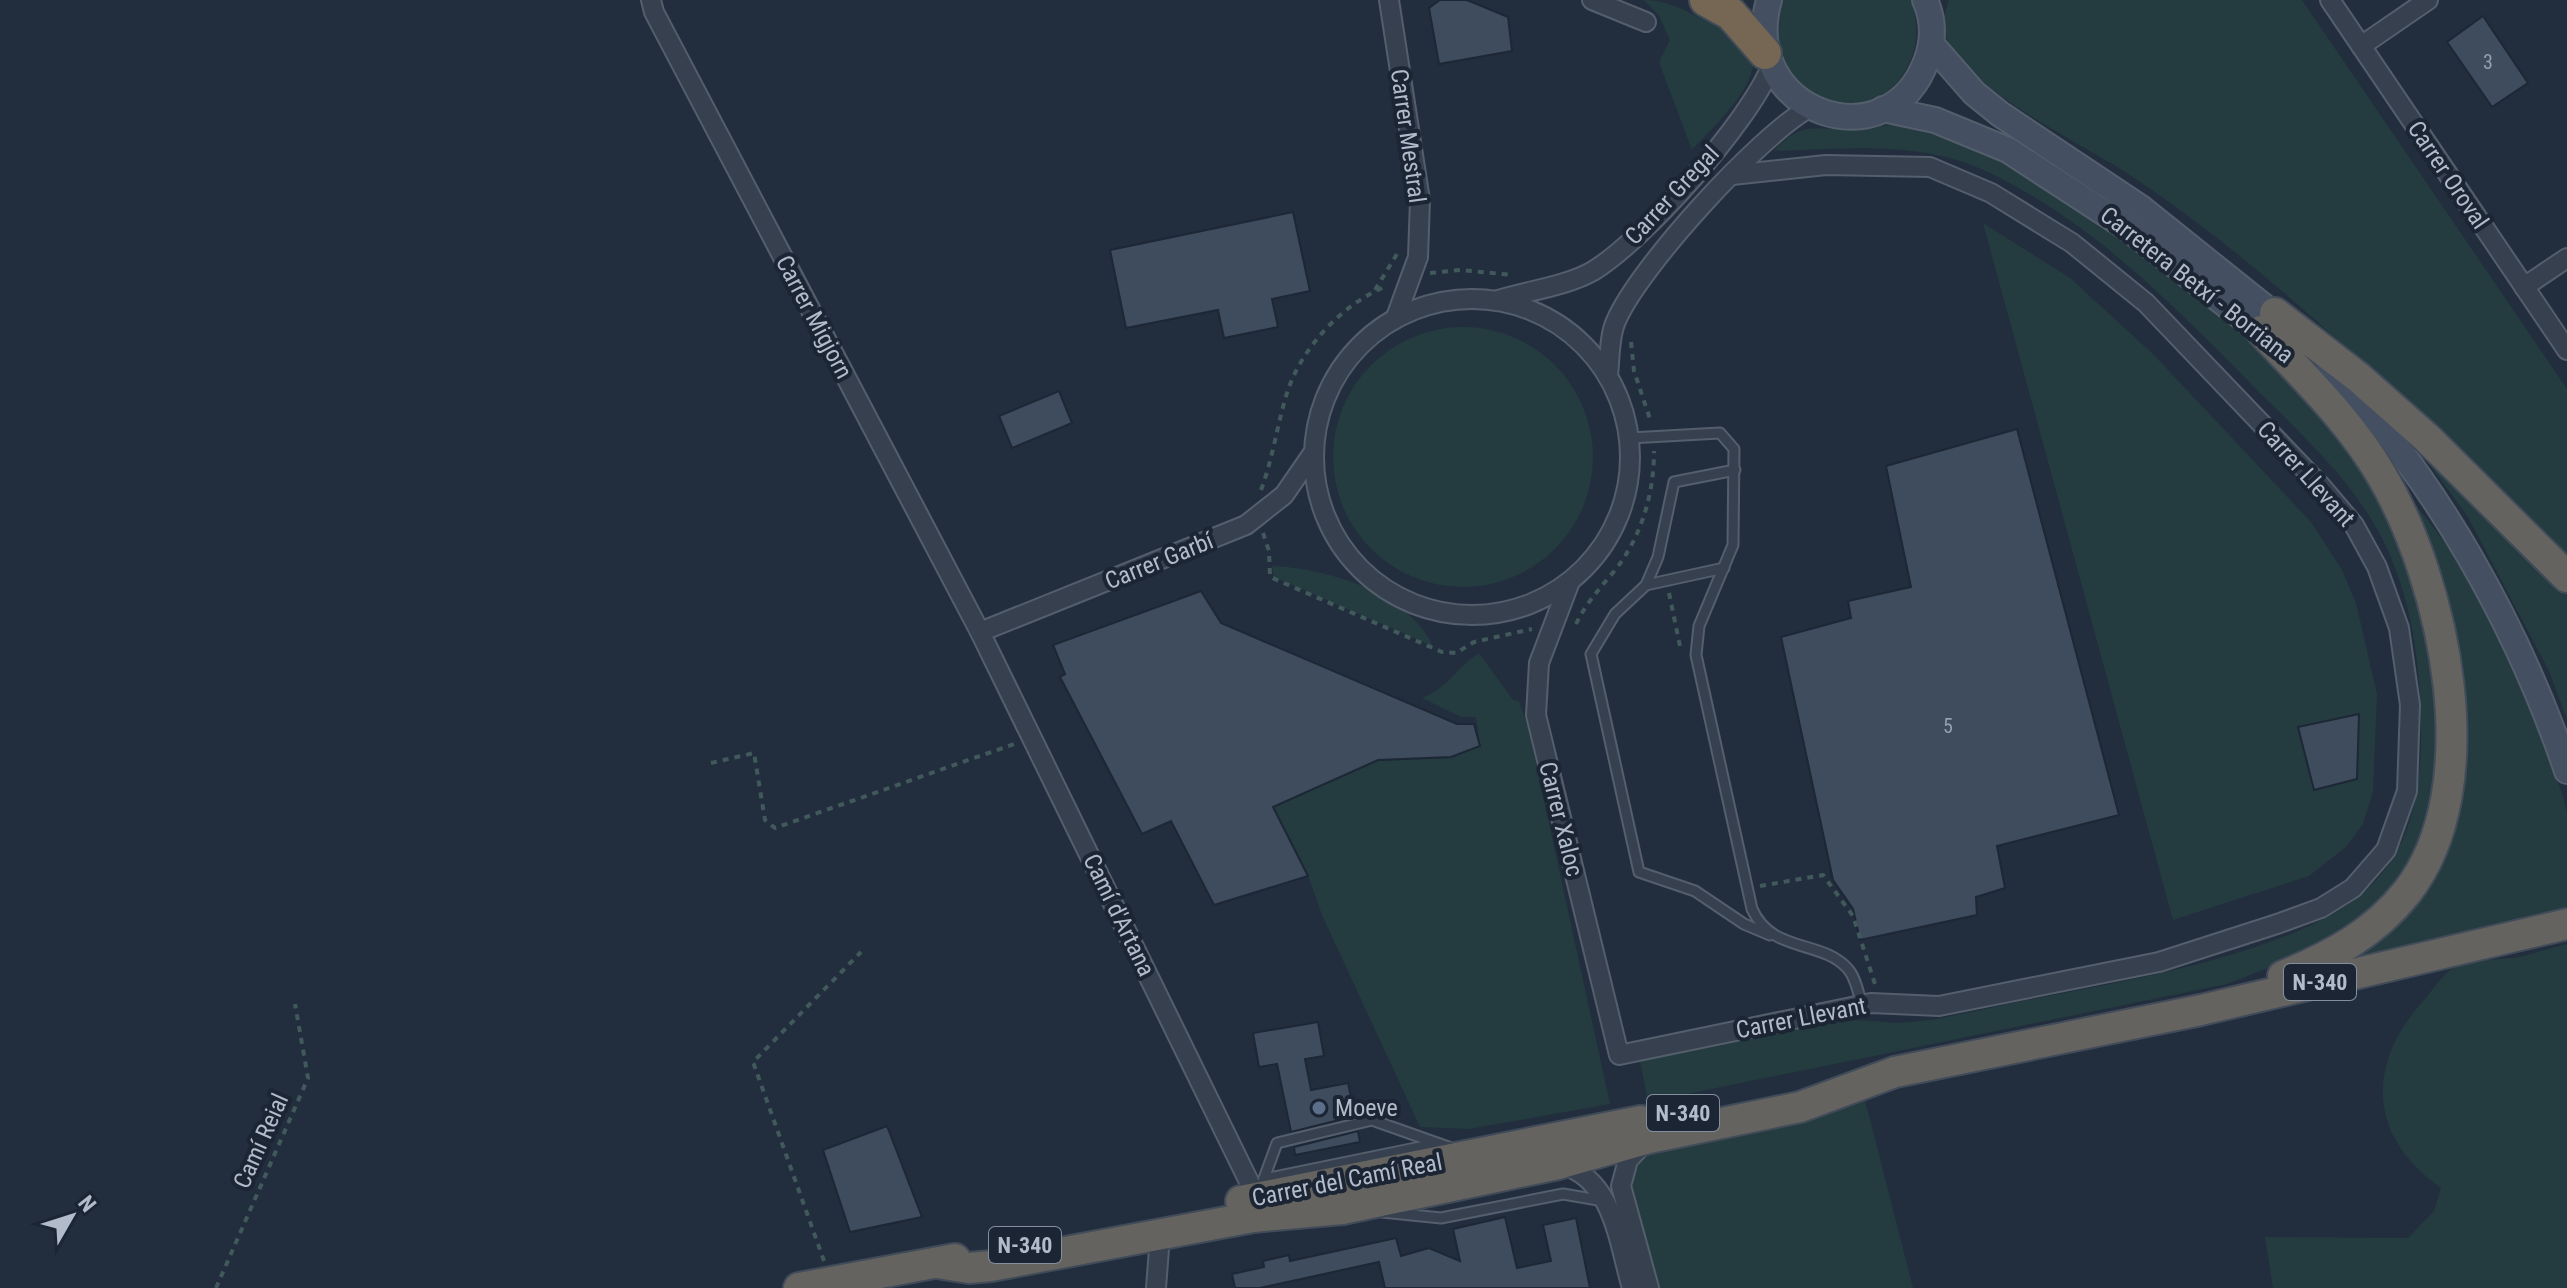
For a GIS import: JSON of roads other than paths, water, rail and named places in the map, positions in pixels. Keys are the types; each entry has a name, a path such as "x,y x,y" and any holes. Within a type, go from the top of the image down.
{"highway":[{"path":"1706,0 1731,14 1768,60"},
{"path":"2268,322 2358,377 2427,438 2567,577"},
{"path":"2201,1010 2337,952 2379,924 2407,892 2429,857 2447,797 2447,678 2441,639 2419,558 2398,506 2365,449 2268,322"},
{"name":"N-340","path":"1895,1072 2201,1010 2567,924"},
{"path":"937,1263 969,1268 991,1266 1125,1241 1342,1209 1558,1164 1649,1138 1800,1107 1895,1072"},
{"name":"Carrer del Camí Real","path":"799,1288 937,1263 1260,1189 1472,1155 1895,1072"}],"main road":[{"path":"1769,0 1763,27 1768,60 1787,92 1809,108 1834,116 1859,116 1883,109 1906,94 1922,73 1932,45 1931,4"},
{"name":"Carretera Betxí - Borriana","path":"1932,45 1974,93 2000,114 2141,208 2388,433 2424,481 2523,660 2567,771"},
{"name":"Carretera Betxí - Borriana","path":"1883,109 1935,120 2008,150 2268,322"}],"street":[{"name":"Carrer Migjorn","path":"651,0 980,632"},
{"name":"Carrer Mestral","path":"1389,0 1420,200 1418,257 1396,317"},
{"path":"1592,0 1646,22"},
{"name":"Carrer Oroval","path":"2330,0 2567,350"},
{"path":"2361,46 2428,0"},
{"name":"Carrer Gregal","path":"1498,300 1590,272 1633,241 1742,117 1768,60"},
{"name":"Carrer Gregal","path":"1608,375 1615,322 1656,261 1771,133 1809,108"},
{"name":"Carrer Llevant","path":"1619,1055 1862,1004 1939,1006 2159,962 2321,908 2353,888 2386,850 2407,791 2410,705 2399,628 2377,567 2360,535 2321,486 2146,303 2072,243 1991,193 1930,167 1826,165 1732,175"},
{"path":"2524,287 2567,258"},
{"path":"1446,300 1498,300 1541,315 1579,340 1608,375 1622,406 1630,438 1627,493 1606,544 1569,584 1524,608 1474,617 1423,609 1378,586 1342,550 1320,504 1313,453 1319,412 1336,374 1362,342 1396,317 1446,300"},
{"name":"Carrer Garbí","path":"980,632 1246,525 1284,495 1313,453"},
{"name":"Carrer Xaloc","path":"1569,584 1539,663 1536,715 1619,1055"},
{"name":"Camí d'Artana","path":"980,632 1260,1189"},
{"path":"1649,1138 1628,1160 1621,1186 1649,1288"},
{"path":"1558,1164 1590,1178 1607,1202 1632,1288"},
{"path":"1156,1288 1166,1247"}],"lane":[{"path":"1630,438 1720,433 1734,449 1733,545 1699,626 1696,655 1755,916 1781,939"},
{"path":"1735,470 1674,482 1658,557 1646,585 1615,614 1591,654 1639,872 1695,891 1744,924 1843,964 1853,977 1862,1004"},
{"path":"1646,585 1724,568"},
{"path":"1260,1189 1277,1143 1372,1120 1472,1155"},
{"path":"1260,1189 1439,1144"},
{"path":"1342,1209 1441,1218 1563,1194 1607,1202"},
{"path":"1125,1241 1166,1247"}],"place":[{"name":"Moeve","path":"1319,1108"}]}
